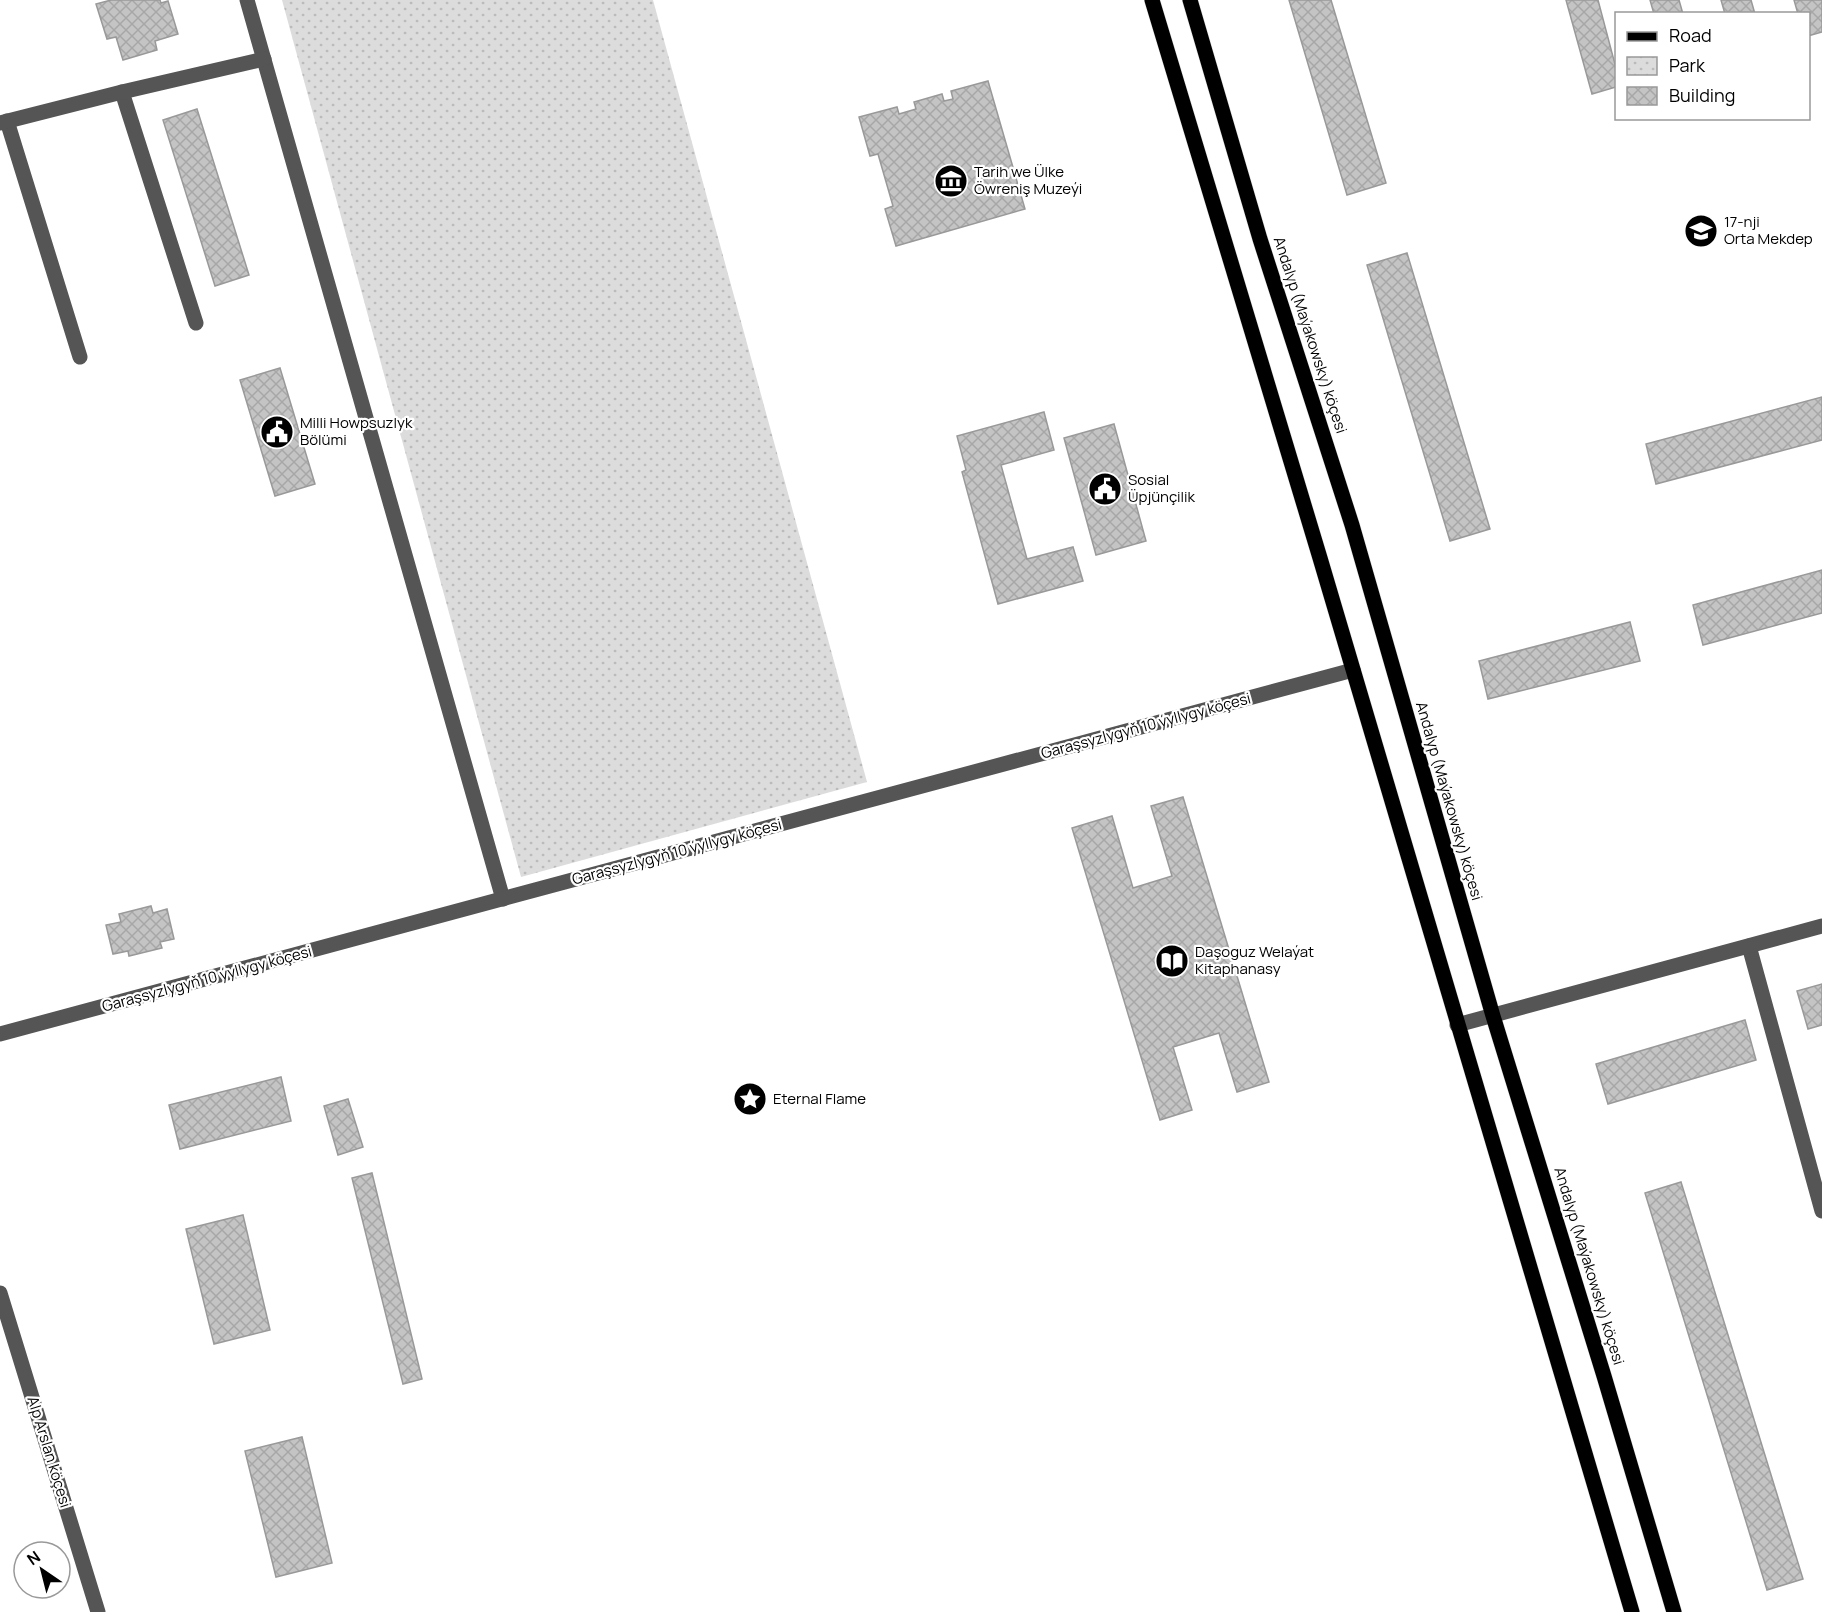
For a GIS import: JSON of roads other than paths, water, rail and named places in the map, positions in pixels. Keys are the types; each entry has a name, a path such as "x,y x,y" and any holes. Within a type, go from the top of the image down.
{"main road":[{"path":"1152,0 1632,1612"},
{"name":"Andalyp (Maýakowsky) köçesi","path":"1190,0 1260,239 1352,525 1493,1016 1674,1612"}],"street":[{"path":"247,0 503,899"},
{"path":"80,357 4,122 264,59"},
{"path":"122,92 196,323"},
{"name":"Garaşsyzlygyň 10 ýyllygy köçesi","path":"0,1034 1353,670"},
{"path":"1458,1025 1822,926"},
{"path":"1749,946 1822,1210"},
{"name":"Alp Arslan köçesi","path":"0,1293 98,1612"}],"place":[{"name":"Tarih we Ülke Öwreniş Muzeýi","path":"951,181"},
{"name":"17-nji Orta Mekdep","path":"1701,231"},
{"name":"Milli Howpsuzlyk Bölümi","path":"277,432"},
{"name":"Sosial Üpjünçilik","path":"1105,489"},
{"name":"Daşoguz Welaýat Kitaphanasy","path":"1172,961"},
{"name":"Eternal Flame","path":"750,1099"}]}
